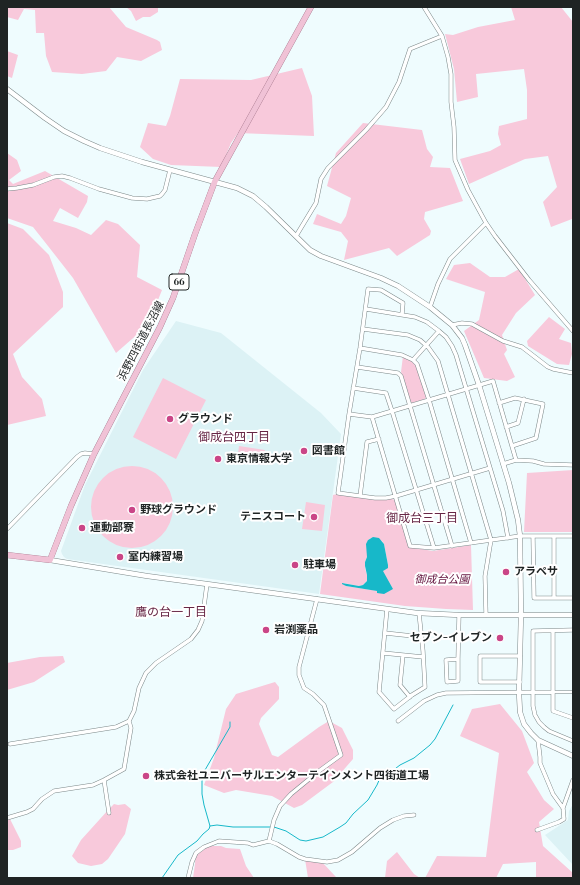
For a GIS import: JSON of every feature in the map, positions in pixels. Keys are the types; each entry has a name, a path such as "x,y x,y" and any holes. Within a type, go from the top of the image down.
{"main road":[{"name":"浜野四街道長沼線","path":"50,560 94,454 160,327 173,298 215,182 311,7"},
{"path":"7,555 50,560"}],"street":[{"path":"424,7 442,36 451,74 451,102 454,127 455,160 468,190 486,223 529,280 573,331"},
{"path":"296,236 316,203 321,179 328,168 366,130 386,107 399,82 410,49 442,36"},
{"path":"7,89 64,131 100,148 170,170 237,188 253,196 310,250 321,256 381,278 398,286 430,307 452,325 466,345 515,502 520,536 520,712 524,724 538,740 573,756"},
{"path":"7,189 34,185 54,177 62,176 106,191 132,198 147,199 160,196 162,194 165,190 170,170"},
{"path":"430,307 438,284 450,259 486,223"},
{"path":"402,315 403,303 381,290 368,290 338,492 375,498 386,498 490,468"},
{"path":"366,309 414,317 427,322 446,337 452,346 503,511 508,538"},
{"path":"452,325 462,323 472,324 503,341 522,347 548,367 573,373"},
{"path":"363,329 408,335 420,340 434,354 438,362 491,540 485,576 486,615"},
{"path":"413,360 439,331"},
{"path":"360,348 402,355 413,360 417,364 471,543"},
{"path":"357,367 400,374 452,546"},
{"path":"349,414 372,417 493,381 516,460"},
{"path":"353,388 386,393 434,548"},
{"path":"499,403 515,398 543,404 536,438 512,446"},
{"path":"506,427 518,423 524,400"},
{"path":"372,417 410,546 434,548 520,536 573,536"},
{"path":"360,496 367,442 379,439"},
{"path":"7,530 76,457 85,453 94,454"},
{"path":"503,464 516,460 544,464 573,464"},
{"path":"533,536 534,598 573,598"},
{"path":"554,536 554,598"},
{"path":"50,560 147,576 419,614 573,615"},
{"path":"10,744 116,727 129,721 134,711 139,688 146,673 156,663 191,639 198,630 202,621 207,584"},
{"path":"268,841 280,806 291,794 341,755 324,705 313,694 304,688 300,675 299,667 317,599"},
{"path":"387,609 379,692 394,709 424,687 424,657 419,614"},
{"path":"458,659 446,660 447,682 458,681 459,615"},
{"path":"573,630 533,631 533,706 535,715 539,722 549,731 573,741"},
{"path":"553,631 553,711 573,718"},
{"path":"385,633 422,637"},
{"path":"383,653 424,657"},
{"path":"404,655 400,685 410,697"},
{"path":"520,656 480,656 480,682 520,682"},
{"path":"398,721 424,701 437,695 573,692"},
{"path":"7,818 28,812 33,809 42,799 54,791 93,785 124,770 131,728 129,721"},
{"path":"537,830 564,819 562,808 552,794 540,763 538,740"},
{"path":"104,780 109,813"},
{"path":"562,808 573,780"},
{"path":"188,878 194,857 200,850 209,844 219,841 248,843 253,845 268,841 277,844 293,854 305,859 330,862 338,860 352,852 380,828 393,820 404,816 414,816"}],"shaded area":[{"name":"東京情報大学","path":"176,321 221,333 321,413 341,434 319,594 67,559 62,554 61,551 85,485 143,370"},
{"path":"573,804 573,865 545,835 568,820 569,811"}],"green space":[{"path":"7,7 109,7 126,27 160,42 162,50 141,61 117,57 106,71 82,74 52,72 46,56 44,33 36,33 35,10 24,9 18,20 7,17"},
{"path":"126,7 158,7 158,12 150,17 143,17 136,21 131,11"},
{"path":"511,7 561,7 573,22 573,220 572,219 551,227 543,202 557,187 548,156 525,159 469,184 460,159 490,151 501,145 498,134 499,126 527,119 527,90 524,69 476,74 478,97 457,102 454,69 445,34 453,35 478,27 515,20"},
{"path":"7,51 18,55 12,78 7,76"},
{"path":"302,68 312,96 314,136 238,133 231,143 221,167 171,165 153,159 140,147 148,123 166,126 180,79 251,80"},
{"path":"363,123 422,130 427,149 433,157 430,167 450,168 463,201 425,212 424,219 431,231 430,235 397,256 389,248 344,260 348,241 341,232 313,224 317,214 341,224 346,216 351,198 327,186 336,153"},
{"path":"7,153 17,160 21,171 9,180 13,184 45,171 88,196 87,202 78,218 60,208 53,221 76,228 91,235 106,220 118,224 140,245 137,277 162,290 148,325 116,353 73,278 33,227 7,218"},
{"path":"7,223 23,229 49,255 63,292 63,307 13,354 22,377 42,399 46,416 7,425"},
{"path":"470,263 490,277 505,277 519,269 535,295 516,313 502,335 507,350 504,354 515,377 507,381 484,378 464,331 479,320 485,292 446,279 454,265"},
{"path":"549,317 565,329 559,339 571,343 572,354 569,365 557,364 528,346 527,341"},
{"path":"403,356 416,365 426,397 425,399 412,403 410,402 401,372"},
{"name":"グラウンド","path":"163,378 206,400 176,459 133,437"},
{"path":"239,446 265,450 263,465 237,461"},
{"name":"野球グラウンド","path":"132,466 148,469 161,478 170,491 173,507 170,523 161,536 148,545 132,548 116,545 103,536 94,523 91,507 94,491 103,478 116,469"},
{"path":"573,470 573,532 524,532 527,473"},
{"name":"御成台公園","path":"337,494 395,500 409,547 433,551 471,545 473,610 405,606 320,594 333,495","holes":["371,538 382,541 384,544 388,565 383,571 378,591 346,586 343,583 359,586 363,585 367,581 365,562 367,557 368,540"]},
{"name":"テニスコート","path":"306,502 325,505 322,531 302,529"},
{"path":"63,656 65,662 34,682 7,690 7,663 40,657"},
{"path":"275,682 279,687 279,699 261,718 259,724 272,755 278,757 329,721 342,728 353,750 353,759 333,782 302,805 294,808 272,796 236,790 224,793 204,785 214,758 226,709 236,694"},
{"path":"500,704 522,731 534,763 527,772 544,800 554,809 539,822 543,846 573,873 573,878 536,878 536,862 503,864 496,878 425,878 437,856 486,857 499,753 460,736 472,709"},
{"path":"8,804 8,815 21,841 21,847 13,850 7,850"},
{"path":"114,804 125,804 131,809 125,834 108,859 102,864 91,866 78,863 72,856 81,840"},
{"path":"203,846 221,846 240,849 246,866 254,878 193,878 196,850"},
{"path":"397,852 414,874 420,878 385,878 387,861"},
{"path":"305,859 322,862 336,878 308,878"}],"water":[{"path":"373,537 379,538 384,544 388,568 383,571 393,589 384,594 377,593 377,591 342,584 359,586 363,585 367,581 365,566 367,557 366,544 368,540"}],"waterway":[{"path":"274,827 286,831 300,840 306,841 323,837 346,823 368,800 380,778 414,758 430,745 435,739 453,705"},
{"path":"162,878 178,855 197,841 209,829 210,826 202,794 202,781 205,770 230,727 230,722"},
{"path":"210,826 271,827"}],"place":[{"name":"グラウンド","path":"170,419"},
{"name":"図書館","path":"304,451"},
{"name":"東京情報大学","path":"218,459"},
{"name":"野球グラウンド","path":"132,510"},
{"name":"テニスコート","path":"314,517"},
{"name":"運動部寮","path":"82,528"},
{"name":"室内練習場","path":"120,557"},
{"name":"駐車場","path":"295,565"},
{"name":"アラペサ","path":"506,572"},
{"name":"岩渕薬品","path":"266,630"},
{"name":"セブン-イレブン","path":"500,638"},
{"name":"株式会社ユニバーサルエンターテインメント四街道工場","path":"146,776"}],"district":[{"name":"御成台四丁目","path":"234,437"},
{"name":"御成台三丁目","path":"422,518"},
{"name":"鷹の台一丁目","path":"171,612"}]}
